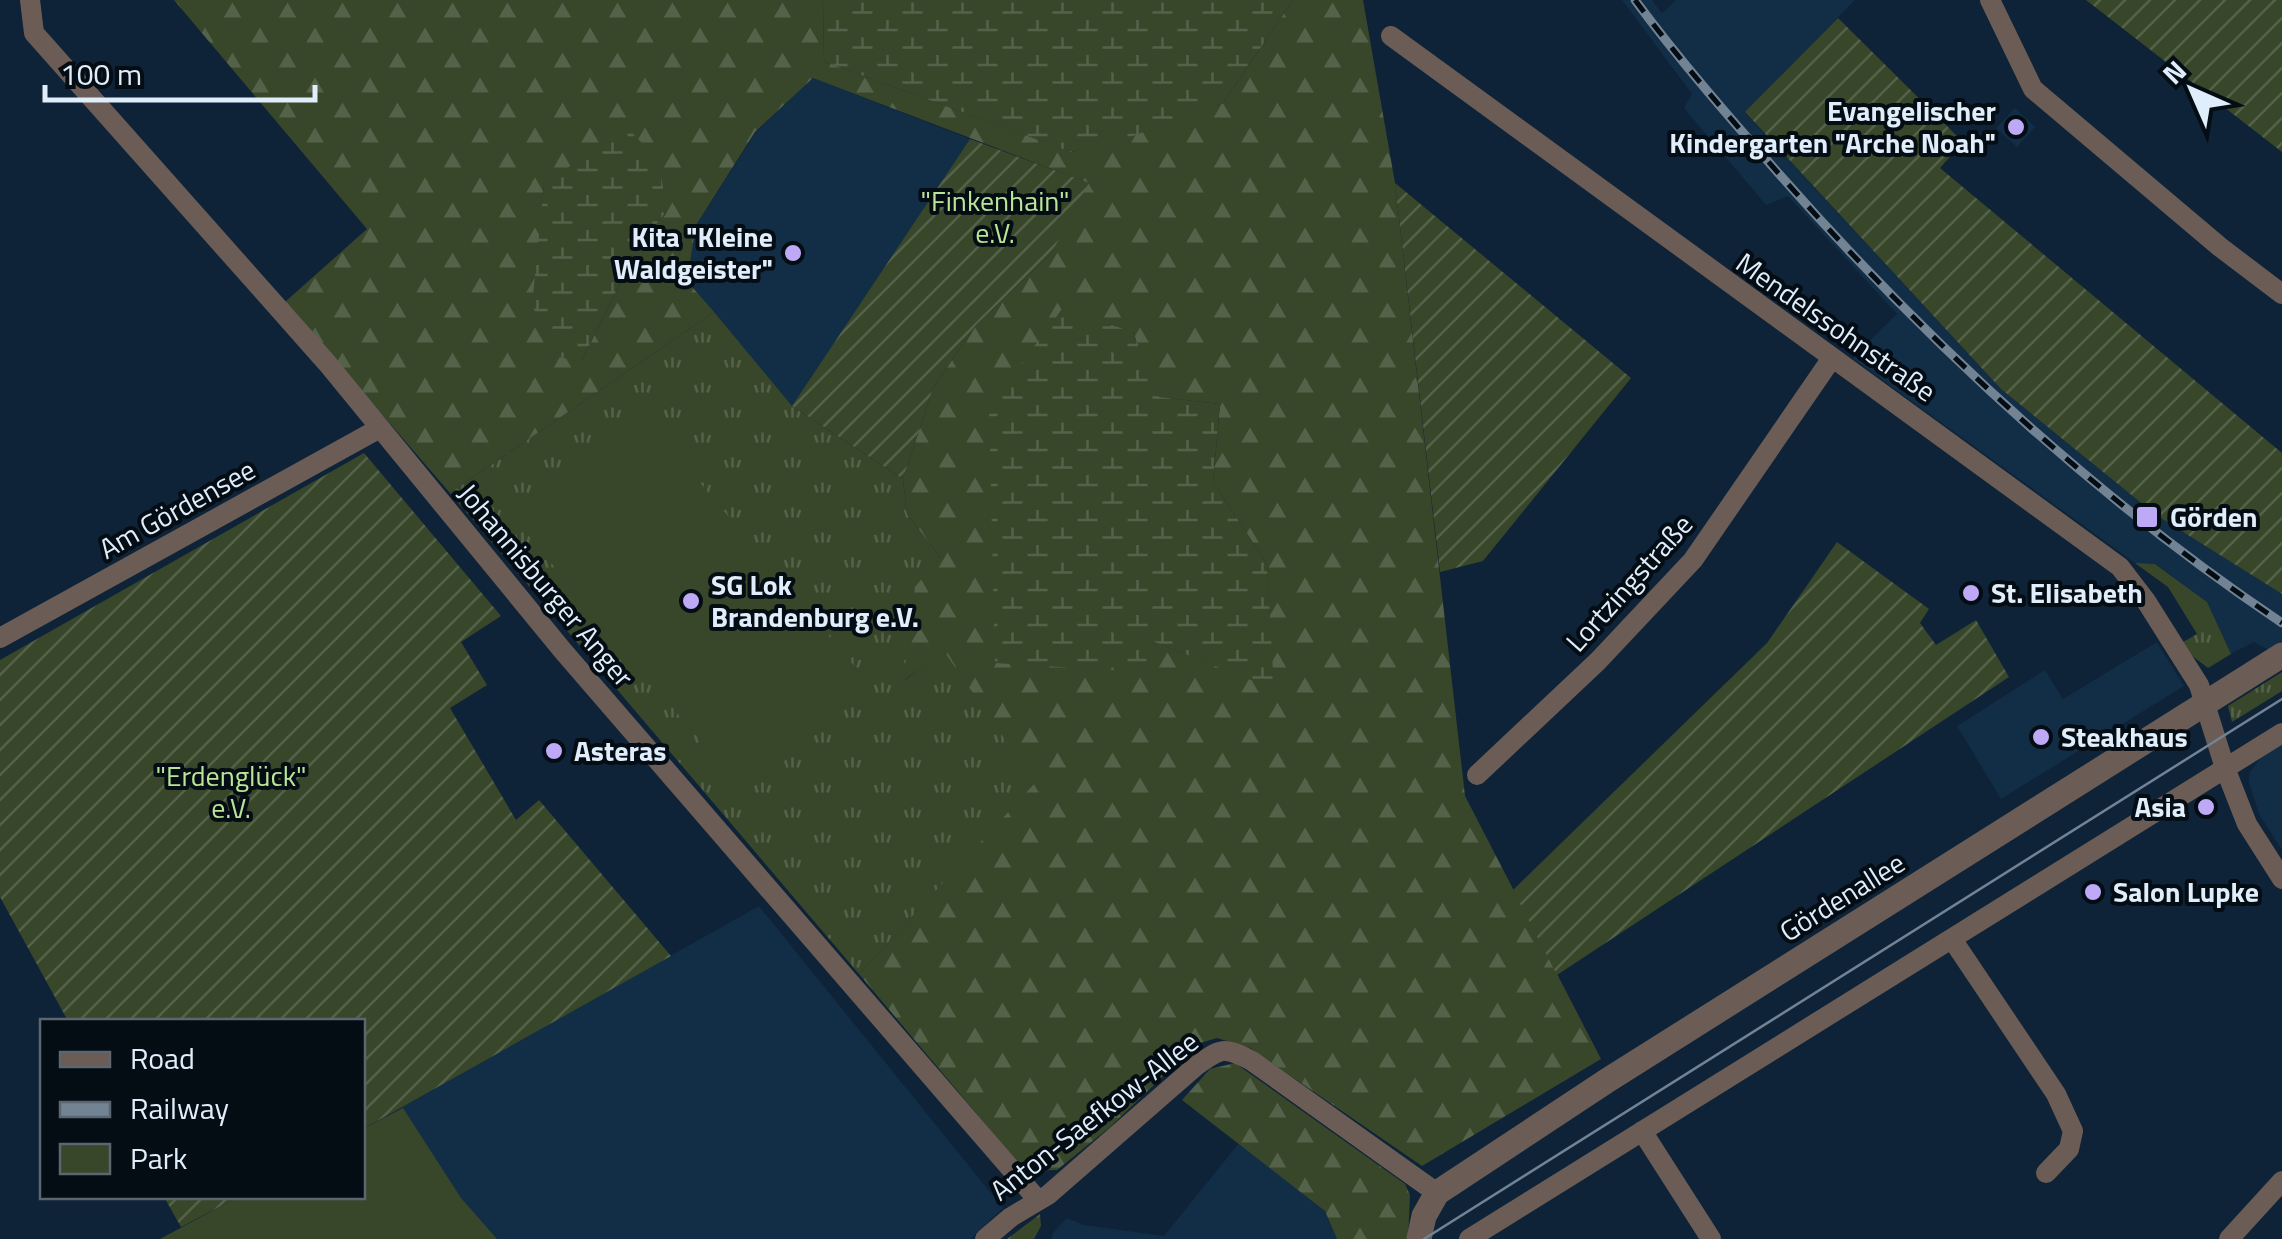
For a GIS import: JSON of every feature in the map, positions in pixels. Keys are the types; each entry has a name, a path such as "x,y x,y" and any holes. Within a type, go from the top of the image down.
{"street":[{"name":"Johannisburger Anger","path":"30,0 34,33 316,350 563,650 1036,1199"},
{"path":"1990,0 2033,89 2220,247 2282,294"},
{"name":"Mendelssohnstraße","path":"1391,36 2120,567 2199,684 2224,768 2247,824 2282,879"},
{"name":"Lortzingstraße","path":"1477,775 1598,661 1693,560 1832,358"},
{"name":"Am Gördensee","path":"0,638 380,428"},
{"name":"Gördenallee","path":"1436,1193 1608,1080 2282,656"},
{"path":"1469,1239 2282,733"},
{"path":"1952,938 2056,1094 2073,1131 2068,1149 2046,1173"},
{"name":"Anton-Saefkow-Allee","path":"985,1239 1048,1194 1196,1066 1216,1052 1230,1049 1436,1193"},
{"path":"1642,1131 1711,1239"},
{"path":"2230,1239 2282,1181"},
{"path":"1419,1239 1424,1216 1436,1193"}],"shaded area":[{"path":"1622,0 1652,0 1662,13 1676,0 1855,0 1745,113 2001,389 2156,515 2282,594 2282,657 2254,642 2231,654 2207,602 2156,564 2135,563 1852,358 1897,314 1788,196 1766,205 1684,108 1692,94"},
{"name":"Kita \"Kleine Waldgeister\"","path":"813,78 970,139 792,406 687,281 696,225 756,132"},
{"name":"Evangelischer Kindergarten \"Arche Noah\"","path":"2015,108 2035,127 2017,147 1996,128"},
{"path":"2157,642 2184,686 2001,799 1957,726 2045,670 2063,699"},
{"path":"2282,743 2282,850 2259,814 2249,782 2250,772 2261,757"},
{"path":"759,906 1003,1208 970,1239 160,1239 234,1199 365,1199 365,1128"},
{"path":"1239,1143 1325,1211 1337,1239 1052,1239 1067,1218 1084,1225 1164,1236"}],"green space":[{"path":"174,0 824,0 823,61 1072,152 1223,103 1293,0 1363,0 1395,183 1465,796 1601,1059 1422,1166 1250,1048 1217,1038 1197,1044 1110,1127 1057,1170 1025,1171 859,974 1035,783 944,651 903,681 915,587 940,557 907,514 903,479 933,388 975,326 1051,254 1088,183 813,78 755,132 696,225 687,281 714,312 450,493 285,302 367,229","holes":["544,185 667,211 638,247 582,360 540,239","1133,332 1158,397 1220,404 1213,482 1267,564 1273,688 1152,641"]},
{"path":"824,0 1293,0 1223,103 1130,137 1071,152 823,61"},
{"path":"2086,0 2282,0 2282,152"},
{"path":"1838,18 1963,142 1940,168 2282,453 2282,594 2156,515 2001,389 1745,112"},
{"path":"625,126 658,159 667,211 638,247 582,360 561,358 532,306 544,185"},
{"name":"\"Finkenhain\" e.V.","path":"970,139 1089,183 1051,254 975,326 933,388 903,479 792,406"},
{"path":"1395,183 1631,378 1483,561 1440,572"},
{"path":"1062,309 1133,332 1159,397 1220,404 1213,482 1267,564 1274,689 1152,641 1143,672 995,663 989,407"},
{"path":"714,312 792,406 903,479 907,514 940,557 905,680 944,650 1036,783 859,974 450,493"},
{"name":"SG Lok Brandenburg e.V.","path":"638,409 872,687 745,794 511,515"},
{"name":"\"Erdenglück\" e.V.","path":"364,453 501,616 461,642 487,685 450,708 516,820 539,800 671,956 365,1128 365,1019 67,1019 0,897 0,660"},
{"path":"1837,542 1929,609 1920,623 1936,645 1976,620 2009,677 1557,975 1513,890 1767,643"},
{"path":"2135,563 2155,564 2207,602 2231,654 2208,668 2178,645 2197,634 2168,587"},
{"path":"2282,672 2282,691 2232,722 2228,706"},
{"path":"1235,1063 1405,1184 1410,1195 1408,1239 1337,1239 1325,1211 1182,1100 1210,1069"},
{"path":"403,1108 461,1198 497,1239 160,1239 234,1199 365,1199 365,1128"},
{"path":"165,1199 234,1199 181,1227"},
{"path":"1040,1214 1041,1226 1034,1239 1007,1239"}],"tram line":[{"path":"1424,1239 2282,699"}],"railway":[{"path":"1635,0 1780,175 1955,358 2080,471 2213,575 2282,623"}],"place":[{"name":"Evangelischer Kindergarten \"Arche Noah\"","path":"2016,127"},
{"name":"Kita \"Kleine Waldgeister\"","path":"793,253"},
{"name":"Görden","path":"2147,517"},
{"name":"St. Elisabeth","path":"1971,593"},
{"name":"SG Lok Brandenburg e.V.","path":"691,601"},
{"name":"Steakhaus","path":"2041,737"},
{"name":"Asteras","path":"554,751"},
{"name":"Asia","path":"2206,807"},
{"name":"Salon Lupke","path":"2093,892"}]}
